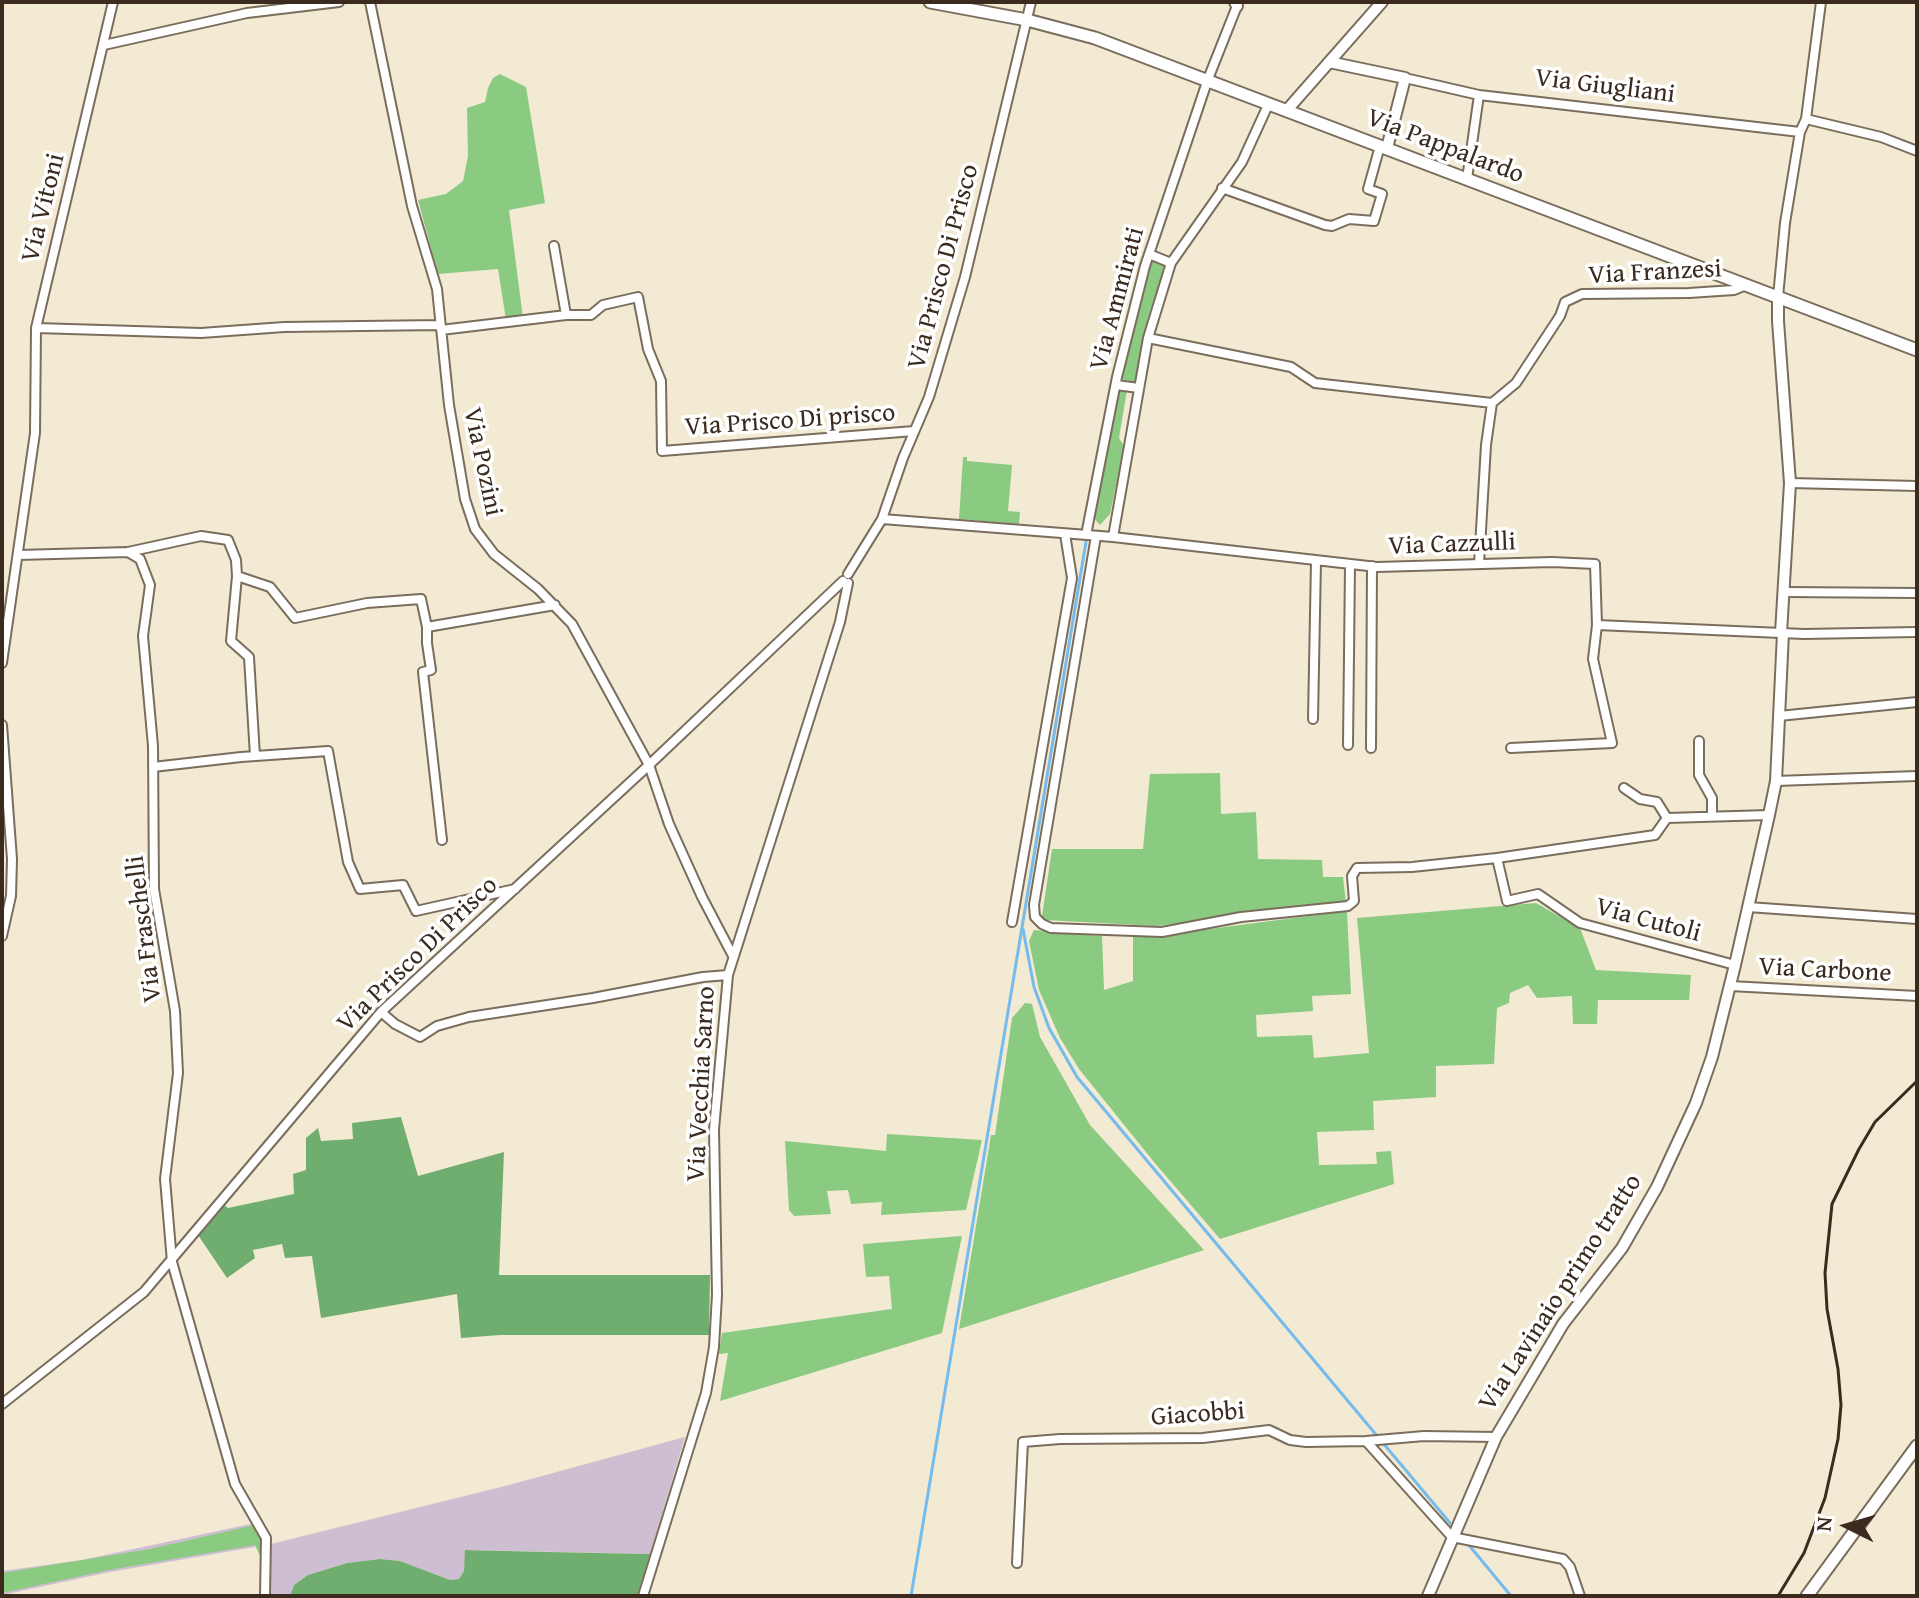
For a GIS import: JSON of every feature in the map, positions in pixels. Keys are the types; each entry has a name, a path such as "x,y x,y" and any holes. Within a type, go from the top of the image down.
{"main road":[{"name":"Via Pappalardo","path":"930,2 1027,20 1095,38 1917,350"},
{"path":"1807,1596 1917,1446"}],"street":[{"name":"Via Vitoni","path":"2,663 35,433 36,328 113,2"},
{"path":"104,45 247,13 339,2"},
{"name":"Via Pozini","path":"370,2 412,206 437,289 449,405 465,499 475,529 494,554 555,605 572,624 649,765 669,824 733,956"},
{"name":"Via Prisco Di Prisco","path":"2,1404 144,1292 381,1012 846,579 882,519 929,397 965,277 1031,2"},
{"path":"1287,110 1382,2"},
{"path":"1778,297 1785,223 1800,132 1806,119 1821,2"},
{"name":"Via Ammirati","path":"1086,535 1116,385 1149,254 1237,3"},
{"name":"Via Giugliani","path":"1329,62 1479,95 1800,132"},
{"path":"1222,188 1325,225 1337,225 1349,219 1374,221 1382,194 1368,189 1405,78"},
{"path":"1467,179 1479,95"},
{"name":"Via Ammirati","path":"1113,537 1148,338 1171,263 1242,162 1269,103"},
{"path":"1806,119 1881,137 1917,151"},
{"path":"36,328 201,333 284,327 440,328 566,315 554,246"},
{"path":"1149,254 1171,263"},
{"name":"Via Franzesi","path":"1492,403 1516,383 1560,316 1565,302 1582,294 1689,293 1734,290 1747,285"},
{"name":"Via Prisco Di prisco","path":"566,315 591,315 603,305 638,297 648,349 661,381 662,451 914,431"},
{"name":"Via Lavinaio primo tratto","path":"1428,1596 1496,1437 1552,1342 1622,1248 1657,1187 1696,1103 1712,1057 1776,781 1790,483 1778,297"},
{"path":"1148,338 1291,367 1315,383 1492,403 1486,445 1479,564"},
{"path":"1116,385 1139,388"},
{"path":"1790,483 1917,486"},
{"name":"Via Cazzulli","path":"882,519 1113,537 1350,565 1595,564 1597,625"},
{"path":"1012,922 1072,578 1065,534"},
{"path":"18,555 128,552 201,536 228,540 236,560 237,576 231,641 249,657 255,756"},
{"path":"1096,536 1034,905 1035,917 1042,924 1051,928 1162,932 1241,917 1348,906 1354,901 1352,876 1357,868 1412,867 1497,858 1655,835 1667,818"},
{"name":"Via Fraschelli","path":"128,552 140,559 150,585 143,636 153,767 154,889 175,1011 178,1073 165,1179 172,1262 235,1484 266,1538 265,1596"},
{"path":"1313,719 1316,561"},
{"path":"1348,745 1350,565"},
{"path":"1371,748 1372,566"},
{"path":"237,576 270,587 295,618 367,603 421,599 431,670 423,672 442,840"},
{"name":"Via Vecchia Sarno","path":"643,1596 706,1393 715,1334 714,1129 728,975 840,622 846,579"},
{"path":"1784,592 1917,593"},
{"path":"427,627 555,605"},
{"path":"1511,748 1612,743 1593,659 1597,625 1782,633 1917,632"},
{"path":"1779,716 1917,702"},
{"path":"2,725 11,896 2,936"},
{"path":"1699,741 1699,775 1712,798 1712,816"},
{"path":"153,767 328,751 348,862 360,889 403,885 416,911 516,889"},
{"path":"1776,781 1917,776"},
{"path":"1624,788 1640,799 1657,802 1667,818"},
{"path":"1667,818 1769,815"},
{"name":"Via Cutoli","path":"1497,858 1507,901 1538,894 1580,923 1735,965"},
{"path":"1748,907 1917,919"},
{"path":"381,1012 395,1024 420,1037 437,1026 469,1017 728,975"},
{"name":"Via Carbone","path":"1730,986 1917,996"},
{"name":"Giacobbi","path":"1017,1563 1023,1442 1203,1438 1269,1430 1290,1440 1306,1442 1370,1441"},
{"path":"1370,1441 1424,1436 1496,1437"},
{"path":"1370,1441 1452,1537 1563,1559 1570,1567 1580,1596"}],"shaded area":[{"path":"685,1437 650,1554 466,1550 464,1571 459,1579 450,1580 400,1561 380,1559 347,1563 308,1575 294,1585 290,1596 269,1596 271,1544 509,1485"},
{"path":"255,1523 262,1543 255,1547 110,1572 2,1595 2,1571 82,1560"}],"green space":[{"path":"500,74 526,87 545,203 509,210 523,318 506,320 498,269 438,274 418,200 446,194 463,181 468,156 467,108 485,102 493,78"},
{"path":"1152,261 1165,266 1148,317 1135,382 1120,379 1141,294"},
{"path":"1118,389 1127,390 1119,438 1124,446 1110,514 1100,525 1094,518"},
{"path":"963,457 967,457 967,461 1012,465 1008,511 1020,512 1019,524 959,519"},
{"path":"1220,773 1221,814 1256,812 1258,859 1322,860 1323,877 1343,877 1346,903 1156,926 1045,920 1042,916 1052,849 1143,849 1150,774"},
{"path":"1536,903 1580,928 1596,970 1691,975 1689,1000 1598,1000 1597,1024 1573,1024 1572,996 1537,998 1528,985 1510,993 1509,1003 1497,1008 1494,1064 1436,1066 1436,1097 1373,1101 1374,1130 1317,1132 1319,1165 1377,1164 1376,1152 1391,1151 1394,1184 1220,1239 1079,1069 1060,1038 1039,990 1029,941 1034,930 1102,936 1104,990 1133,981 1133,935 1156,936 1347,911 1351,994 1312,996 1313,1011 1256,1015 1257,1037 1312,1035 1314,1058 1369,1053 1357,918"},
{"path":"1025,1003 1032,1004 1040,1037 1090,1125 1204,1250 959,1329 991,1135 995,1135 1012,1018"},
{"path":"401,1117 418,1176 504,1152 499,1275 710,1275 709,1335 500,1335 461,1338 457,1294 321,1318 312,1256 285,1258 282,1244 253,1250 255,1258 227,1278 198,1235 224,1205 228,1208 294,1194 293,1174 306,1170 306,1138 318,1128 321,1141 353,1139 352,1123"},
{"path":"887,1134 982,1140 966,1210 881,1215 882,1202 851,1204 848,1190 827,1191 831,1214 794,1216 789,1210 785,1141 886,1151"},
{"path":"962,1236 942,1333 720,1401 728,1353 719,1354 722,1333 892,1309 889,1276 866,1277 863,1244"},
{"path":"255,1525 262,1543 261,1558 255,1545 109,1570 2,1593 2,1573 150,1549"},
{"path":"465,1550 650,1554 637,1596 290,1596 294,1585 308,1575 347,1563 380,1559 400,1561 450,1580 459,1579 464,1571"}],"waterway":[{"path":"911,1596 1086,542"},
{"path":"1023,929 1034,987 1049,1028 1077,1077 1378,1437"},
{"path":"1383,1443 1450,1523"},
{"path":"1468,1544 1511,1596"}],"railway":[{"path":"1778,1596 1804,1553 1825,1498 1838,1439 1841,1405 1825,1273 1832,1204 1875,1122 1917,1081"}]}
